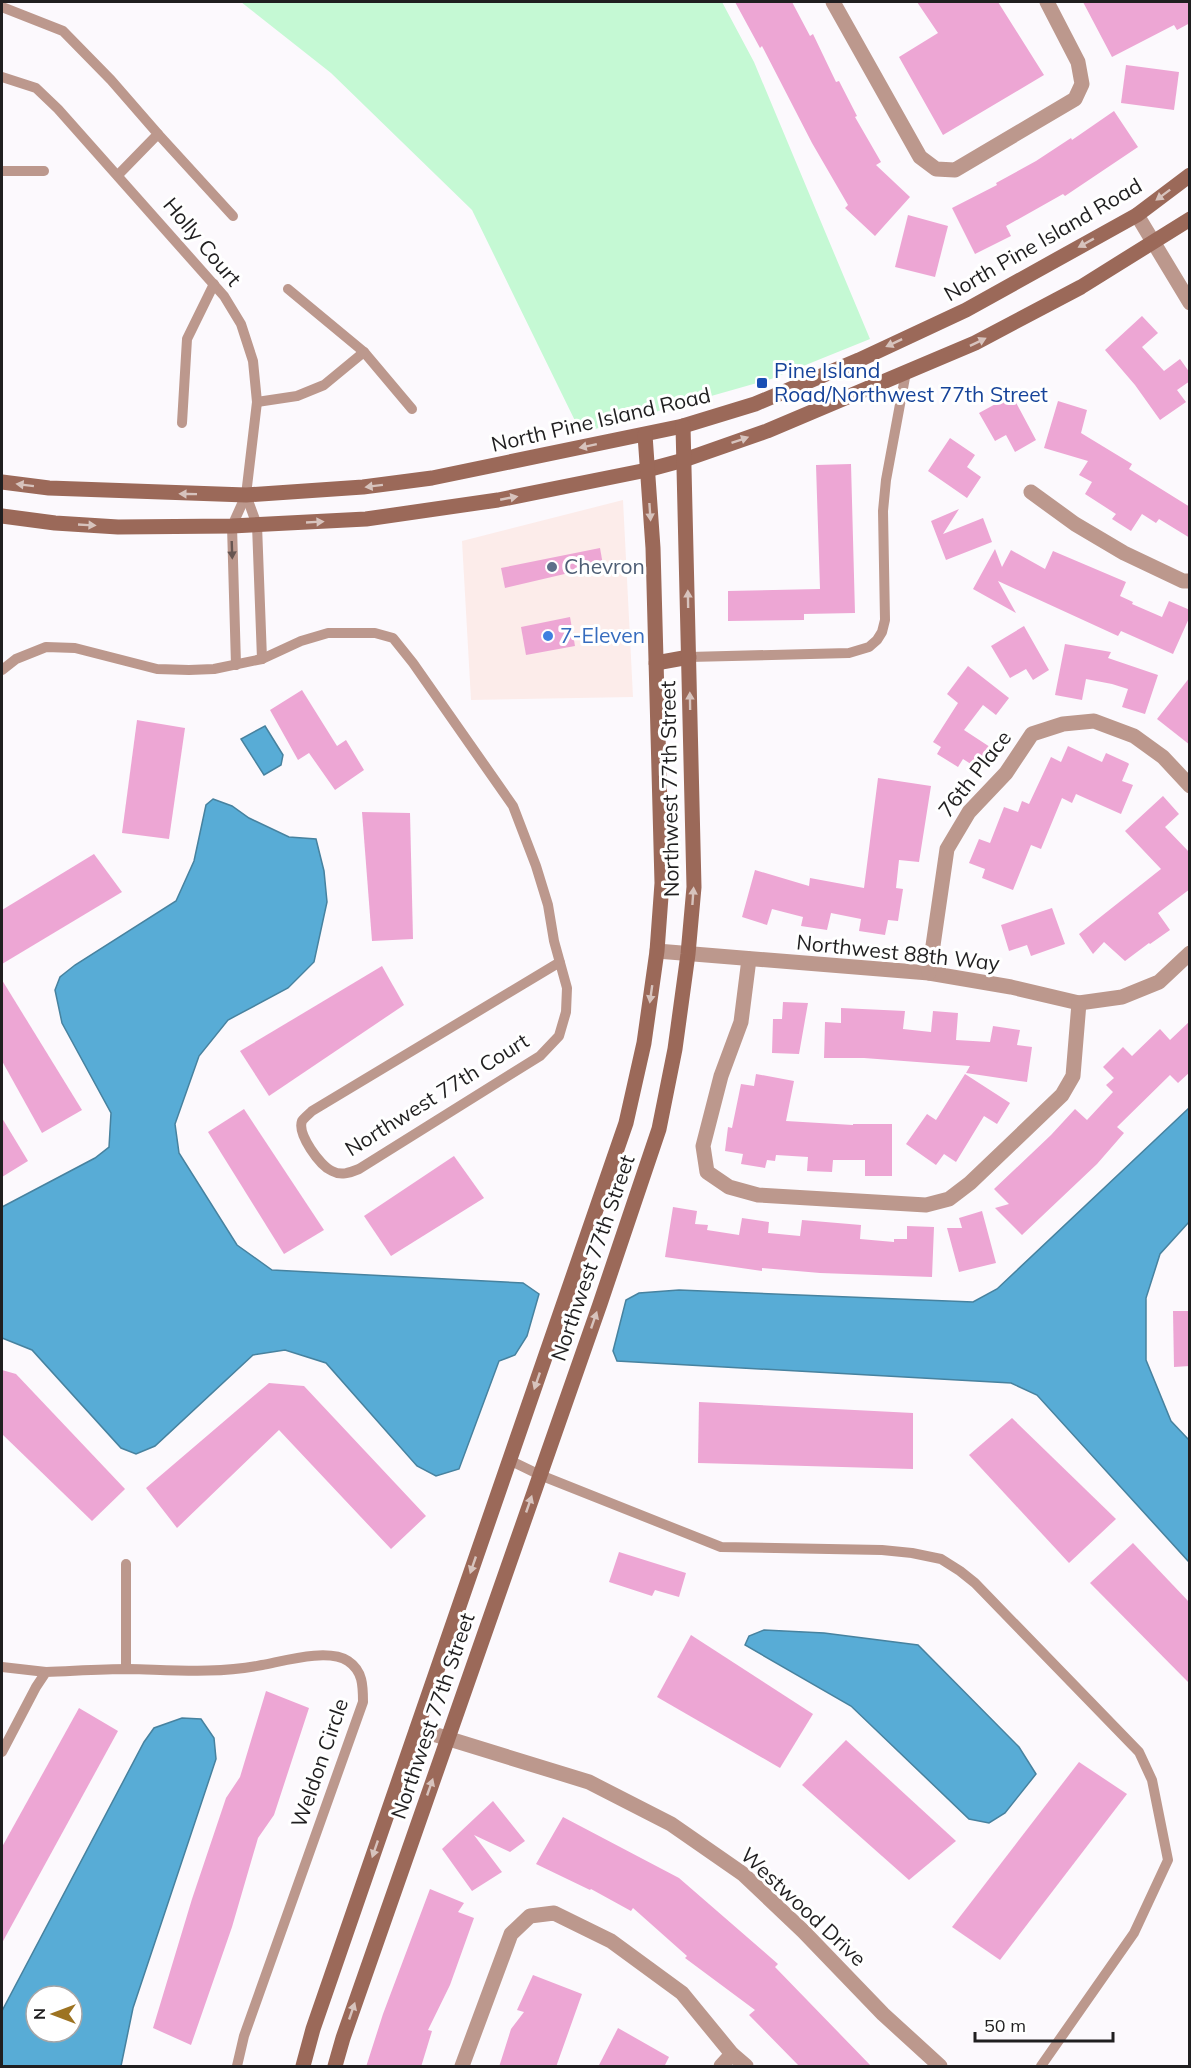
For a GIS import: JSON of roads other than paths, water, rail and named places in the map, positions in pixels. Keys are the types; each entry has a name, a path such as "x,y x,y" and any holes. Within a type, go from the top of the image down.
{"street":[{"path":"833,2 920,157 936,169 955,170 1075,99 1082,84 1078,62 1047,2"},
{"name":"North Pine Island Road","path":"2,482 49,488 246,495 363,487 432,478 683,426 755,404 859,360 966,310 1137,215 1190,175"},
{"path":"1137,215 1190,303"},
{"path":"2,516 56,523 118,527 232,526 366,519 498,500 647,470 684,460 767,431 975,344 1081,287 1190,219"},
{"name":"Northwest 77th Street","path":"335,2067 343,2038 658,1129 675,1049 688,954 694,887 683,426"},
{"name":"Northwest 77th Street","path":"303,2067 317,2018 626,1123 644,1043 657,951 662,883 653,548 645,435"},
{"path":"1031,492 1075,524 1124,553 1183,581 1190,581"},
{"path":"656,663 689,657"},
{"name":"76th Place","path":"929,973 947,849 969,812 1005,773 1032,734 1063,724 1094,721 1134,736 1164,757 1190,786"},
{"name":"Northwest 88th Way","path":"657,951 929,973 1011,987 1079,1003 1122,997 1159,982 1190,953"},
{"path":"749,959 741,1022 720,1076 703,1146 707,1172 729,1187 758,1195 926,1205 949,1199 970,1183 1062,1095 1073,1076 1079,1003"},
{"name":"Westwood Drive","path":"417,1729 589,1782 670,1824 743,1874 803,1931 883,2014 940,2067"},
{"path":"462,2067 511,1934 530,1916 554,1913 611,1941 682,1993 732,2054 746,2067"},
{"path":"721,2067 732,2054"}],"lane":[{"path":"2,7 63,31 111,80 233,216"},
{"name":"Holly Court","path":"2,77 36,88 58,109 225,296 241,324 253,362 257,402 246,495"},
{"path":"118,175 158,134"},
{"path":"2,171 44,171"},
{"path":"182,423 187,339 214,284"},
{"path":"288,289 364,351 412,408"},
{"path":"257,402 297,396 324,385 364,351"},
{"path":"689,657 849,653 869,647 877,640 882,632 886,610 883,511 886,480 906,372"},
{"path":"2,670 16,659 46,647 75,648 157,669 189,670 236,665 262,659 257,525 246,495"},
{"path":"236,665 232,526 246,495"},
{"name":"Northwest 77th Court","path":"262,659 302,641 328,633 375,633 393,638 513,806 545,896 567,988 566,1012 560,1036 540,1056 359,1169 345,1174 333,1172 322,1165 302,1133 302,1121 312,1111 560,962"},
{"path":"509,1460 540,1475 722,1547 882,1550 941,1559 975,1583 1139,1752 1152,1780 1168,1860 1134,1933 1041,2067"},
{"path":"126,1564 126,1669"},
{"name":"Weldon Circle","path":"2,1668 46,1672 126,1669 230,1671 294,1658 329,1656 347,1660 359,1672 363,1684 363,1702 244,2036 237,2067"},
{"path":"2,1752 46,1672"}],"water":[{"path":"265,726 283,755 281,765 264,775 241,739"},
{"path":"213,799 232,806 249,818 289,837 316,839 324,871 327,902 314,962 288,988 228,1020 199,1056 175,1124 179,1153 237,1245 272,1270 523,1283 539,1294 527,1336 515,1355 499,1361 459,1469 436,1476 417,1466 326,1363 285,1350 253,1355 155,1446 136,1454 121,1448 32,1350 2,1338 2,1207 95,1158 109,1147 111,1113 62,1023 55,990 60,977 75,965 176,901 194,861 206,805"},
{"path":"1189,1108 1189,1222 1160,1254 1146,1298 1146,1360 1171,1421 1189,1440 1189,1562 1037,1395 1011,1383 617,1361 613,1351 626,1300 639,1293 679,1290 973,1302 997,1289"},
{"path":"764,1630 824,1633 918,1645 1019,1747 1036,1774 1005,1813 989,1823 969,1819 851,1706 745,1645 749,1636"},
{"path":"182,1718 201,1719 214,1738 216,1759 133,2008 121,2066 2,2066 2,2011 144,1742 154,1728"}],"place":[{"name":"Pine Island Road/Northwest 77th Street","path":"762,383"},
{"name":"Chevron","path":"552,567"},
{"name":"7-Eleven","path":"548,636"}]}
